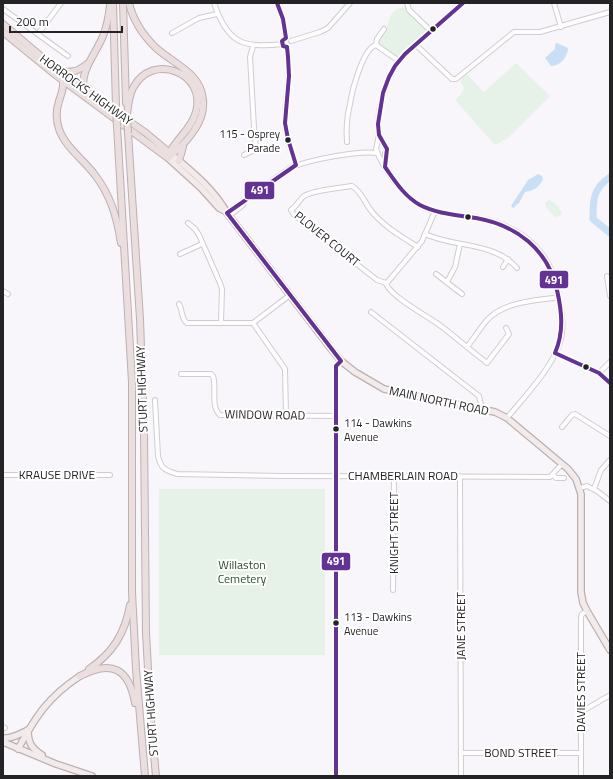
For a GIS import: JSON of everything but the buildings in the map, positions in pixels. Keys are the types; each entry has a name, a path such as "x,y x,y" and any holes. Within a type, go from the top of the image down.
{"highway":[{"path":"87,98 83,89 84,76 88,64 103,36 112,3"},
{"name":"STURT HIGHWAY","path":"112,3 117,126 132,382 132,592 145,776"},
{"name":"STURT HIGHWAY","path":"123,3 125,89 140,319 144,438 146,633 151,724 156,776"},
{"path":"129,3 134,19 147,39 159,51 193,75 200,86 203,98 203,111 198,124 186,140 169,156"},
{"name":"HORROCKS HIGHWAY","path":"3,24 77,85 146,134 169,156"},
{"name":"HORROCKS HIGHWAY","path":"3,32 26,53 63,81 169,156"},
{"path":"58,70 75,72 88,64"},
{"path":"127,114 131,92 136,82 150,71 163,69 172,70 182,74 189,80 197,94 198,106 196,115 191,124 174,144 169,156"},
{"path":"63,81 57,114 60,131 69,145 95,174 110,200 118,225 126,274"},
{"path":"61,96 70,86 77,85"},
{"path":"146,134 162,143 169,145 174,144"},
{"path":"179,161 180,153 186,140"},
{"path":"80,676 105,657 117,642 127,620 132,592"},
{"path":"80,676 90,671 103,668 114,669 124,675 129,681 133,691 141,736"}],"main road":[{"name":"MAIN NORTH ROAD","path":"169,156 179,161 197,176 223,205 228,214 341,361 364,378 384,389 482,409 494,412 507,418 562,464 576,479 580,488"},
{"name":"MAIN NORTH ROAD","path":"169,156 220,208 228,214"},
{"path":"580,488 581,592 583,603 610,650"},
{"path":"18,749 40,711 64,686 80,676"},
{"path":"3,738 16,736 28,730"},
{"path":"28,730 29,743 34,751 56,764"},
{"path":"3,742 56,764 92,776"}],"street":[{"path":"38,34 61,3"},
{"path":"214,3 220,21 229,33 242,42 253,46 282,44 287,48 290,67 285,114 286,132 289,148 296,165"},
{"path":"277,3 283,19 286,38"},
{"path":"287,48 290,46 292,41 328,28 350,3"},
{"path":"407,3 409,10 431,31"},
{"path":"463,3 416,44 399,61 389,76 383,93 378,118 380,135 376,149 394,182 403,192 424,207 435,211 491,221 510,228 520,234 539,250 548,263 556,282 559,297 562,317 562,332 560,341 548,366 507,418"},
{"path":"554,3 561,27"},
{"path":"3,9 68,56"},
{"path":"416,44 452,79 456,79 514,32 537,33 610,12"},
{"path":"172,33 199,18 217,14"},
{"path":"376,45 377,38 384,29"},
{"path":"286,38 292,41"},
{"path":"282,44 282,41 286,38"},
{"path":"376,45 399,61"},
{"path":"347,142 346,132 349,105 365,55 372,46 376,45"},
{"path":"244,155 256,148 250,57 253,46"},
{"path":"380,135 387,149 385,153 385,166"},
{"path":"228,214 240,202 244,201 296,165 363,152 381,143 386,145"},
{"path":"363,152 378,154 385,153"},
{"name":"PLOVER COURT","path":"386,283 377,280 292,213 291,210 296,207 300,200 308,194 352,186 356,188 372,213 394,232 418,247"},
{"path":"435,211 418,247 386,283 386,286 409,306 438,324 487,363 509,334"},
{"path":"188,223 195,229 222,289 221,324"},
{"path":"425,234 438,240 493,251 508,259 516,268"},
{"path":"180,254 202,244"},
{"path":"447,282 455,267 460,244"},
{"path":"503,267 508,259"},
{"path":"436,274 462,294"},
{"path":"607,276 610,296"},
{"path":"179,304 182,310 183,319 187,324 253,323 290,295"},
{"path":"467,347 488,320 501,310 521,303 559,297"},
{"path":"371,312 479,396 482,409"},
{"path":"253,323 285,369 286,415"},
{"path":"506,328 509,334"},
{"path":"509,334 514,334"},
{"path":"555,353 599,373 610,383"},
{"path":"336,776 336,366 341,361"},
{"path":"599,373 610,362"},
{"name":"WINDOW ROAD","path":"181,374 211,374 213,376 215,406 216,411 220,415 336,416"},
{"name":"CHAMBERLAIN ROAD","path":"155,400 158,456 160,464 168,471 177,474 550,477 553,475 556,478 564,478"},
{"path":"562,427 572,415 575,414 610,436"},
{"path":"594,489 601,470 610,460"},
{"path":"553,475 562,464"},
{"name":"KRAUSE DRIVE","path":"3,475 110,475"},
{"name":"KNIGHT STREET","path":"393,590 394,476"},
{"name":"JANE STREET","path":"460,476 461,776"},
{"path":"580,488 587,486 594,489 610,501"},
{"name":"DAVIES STREET","path":"581,776 581,618 582,614 587,611"},
{"path":"581,712 610,695"},
{"name":"BOND STREET","path":"461,753 581,752"}],"green space":[{"path":"405,7 429,32 398,58 377,44 387,27 392,13 397,9"},
{"path":"516,63 550,96 508,138 495,145 455,100 462,93 464,88 460,80 467,74 484,92"},
{"path":"549,200 559,208 562,214 560,216 555,217 546,207 545,203"},
{"name":"Willaston Cemetery","path":"159,489 325,489 325,655 159,655"}],"water":[{"path":"557,43 568,48 567,55 560,63 551,66 545,58 555,49 555,44"},
{"path":"538,174 542,176 543,179 540,184 533,190 525,192 519,203 513,208 511,206 528,180"}],"waterway":[{"path":"610,177 604,181 597,190 593,206 593,219 610,233"}],"transit line":[{"name":"491","path":"277,3 283,19 286,38 282,41 283,46 287,47 288,57 289,76 285,123 296,165 227,213 341,361 336,366 336,776"},
{"name":"491","path":"463,3 405,54 395,66 389,77 383,93 378,124 379,135 387,149 385,167 405,193 420,205 440,212 491,221 517,233 528,241 546,262 553,275 557,290 560,306 561,330 555,353 599,373 610,383"}],"place":[{"name":"115 - Osprey Parade","path":"288,140"},
{"name":"114 - Dawkins Avenue","path":"336,429"},
{"name":"113 - Dawkins Avenue","path":"336,623"}]}
